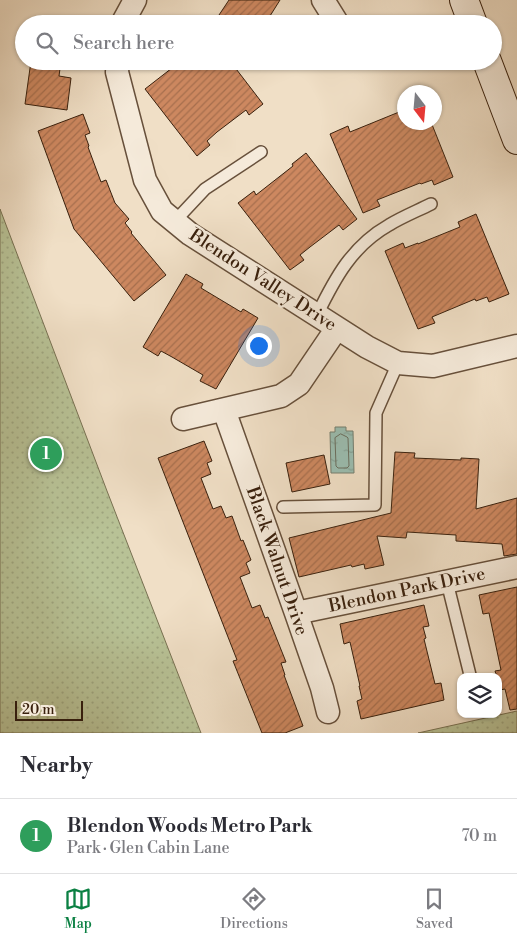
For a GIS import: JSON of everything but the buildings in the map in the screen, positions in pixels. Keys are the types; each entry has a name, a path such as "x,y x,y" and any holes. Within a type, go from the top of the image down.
{"main road":[{"path":"464,0 470,15"},
{"path":"490,70 517,140"}],"street":[{"path":"127,15 135,0"},
{"path":"323,0 332,15"},
{"name":"Blendon Valley Drive","path":"117,70 145,180 162,210 190,234 367,347 398,363 433,366 517,346"},
{"path":"183,419 281,396 299,384 338,328"},
{"name":"Black Walnut Drive","path":"224,410 322,688 328,712"},
{"name":"Blendon Park Drive","path":"296,613 517,567"}],"lane":[{"path":"175,222 205,189 261,152"},
{"path":"317,315 335,278 350,258 369,239 388,226 431,204"},
{"path":"283,507 375,505 376,413 398,363"},
{"path":"447,582 470,673"}],"shaded area":[{"path":"0,209 107,491 201,733 0,733"},
{"path":"517,711 517,733 418,733 486,718 502,718 502,714"}],"water":[{"path":"335,427 346,427 346,431 353,431 354,473 331,473 330,432 335,432"}],"place":[{"name":"Blendon Woods Metro Park","path":"46,454"}]}
